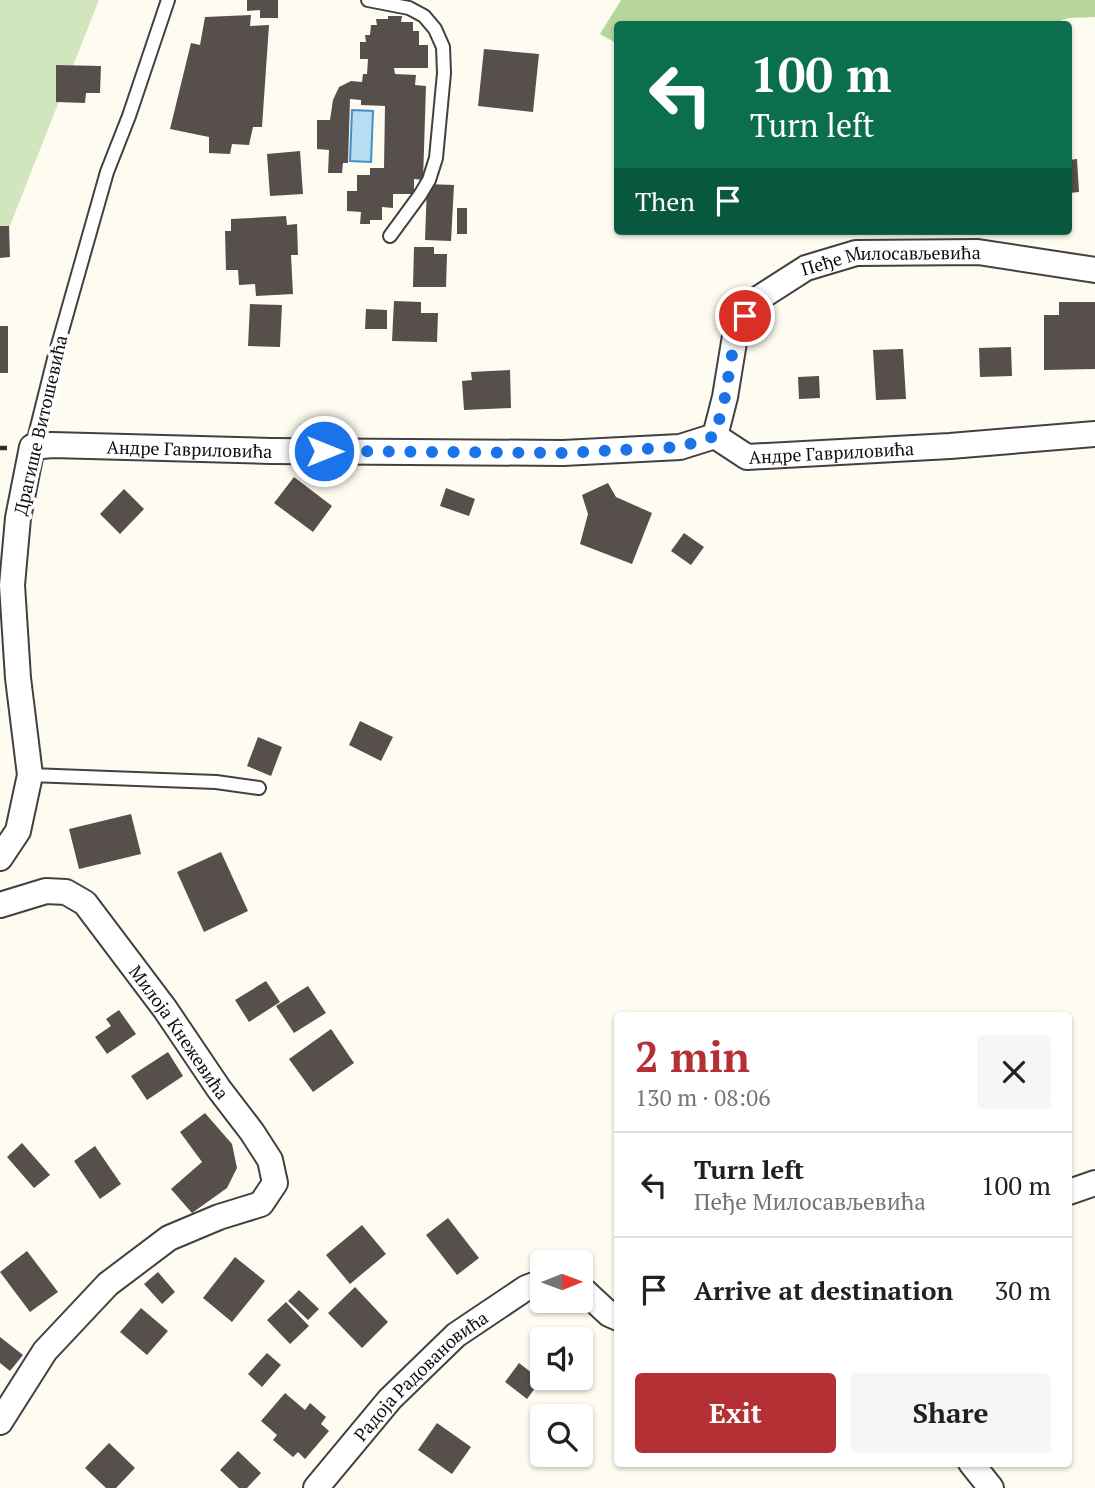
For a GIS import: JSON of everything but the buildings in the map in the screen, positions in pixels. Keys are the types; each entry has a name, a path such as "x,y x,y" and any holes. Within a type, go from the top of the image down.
{"street":[{"name":"Пеђе Милосављевића","path":"715,436 725,397 736,330 754,302 806,268 856,253 978,252 1095,270"},
{"name":"Андре Гавриловића","path":"32,447 52,445 271,451 563,453 680,447 715,436 747,457 950,446 1095,434"},
{"name":"Драгише Витошевића","path":"0,858 18,831 30,775 18,678 12,585 18,518 32,447"},
{"name":"Милоја Кнежевића","path":"0,905 46,891 66,892 85,903 165,1009 252,1132 270,1160 275,1183 261,1205 219,1217 169,1238 108,1284 45,1351 0,1422"},
{"path":"1072,1191 1095,1183"},
{"name":"Радоја Радовановића","path":"316,1488 390,1399 456,1335 530,1286"},
{"path":"593,1300 614,1316"},
{"path":"974,1467 991,1488"}],"lane":[{"name":"Драгише Витошевића","path":"32,447 107,172 168,0"},
{"path":"368,0 409,8 424,16 435,29 443,47 444,73 436,158 429,180 390,236"},
{"path":"30,775 216,782 259,788"}],"green space":[{"path":"0,0 99,0 0,251"},
{"path":"621,0 1095,0 1095,17 1060,21 614,21 614,42 600,34"}],"water":[{"path":"352,110 373,111 371,162 350,161"}],"route":[{"path":"324,451 563,453 680,447 715,436 725,397 736,330 745,316"}]}
